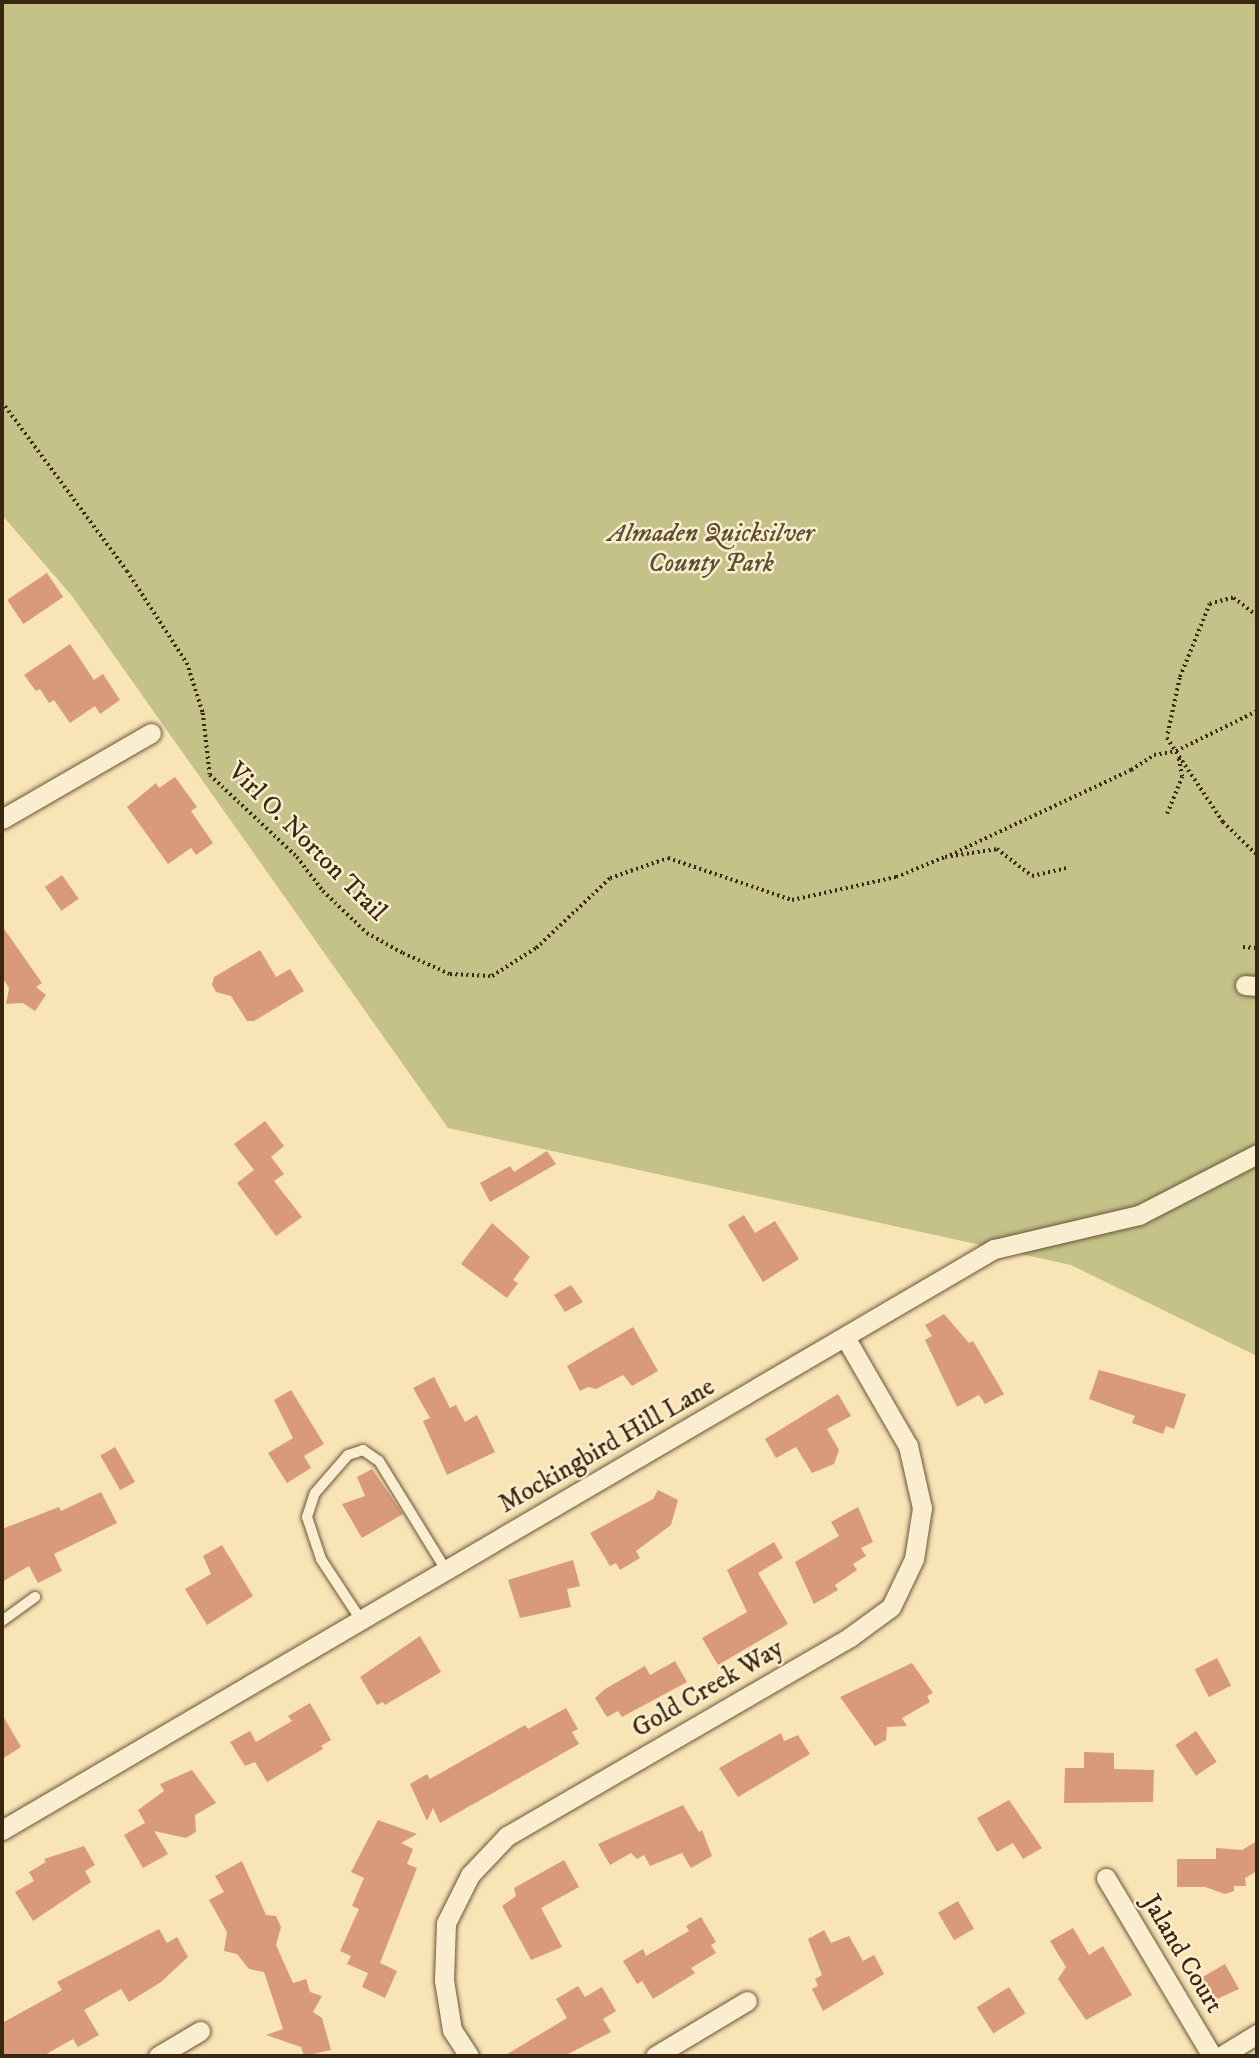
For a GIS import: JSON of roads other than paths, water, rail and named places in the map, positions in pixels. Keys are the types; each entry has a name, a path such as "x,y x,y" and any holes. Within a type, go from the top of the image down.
{"street":[{"path":"2,819 151,733"},
{"name":"Mockingbird Hill Lane","path":"2,1830 994,1249 1139,1215 1257,1154"},
{"name":"Gold Creek Way","path":"469,2056 452,2029 444,1980 446,1923 470,1875 507,1836 850,1637 891,1607 914,1559 922,1508 908,1446 845,1337"},
{"name":"Jaland Court","path":"1106,1878 1212,2056"},
{"path":"655,2056 747,2001"},
{"path":"158,2056 200,2031"},
{"path":"1221,2056 1257,2034"}],"lane":[{"path":"360,1620 321,1559 307,1517 315,1493 348,1455 363,1450 379,1461 446,1570"},
{"path":"2,1621 35,1597"}],"park label":[{"name":"Almaden Quicksilver County Park","path":"711,549"}]}
